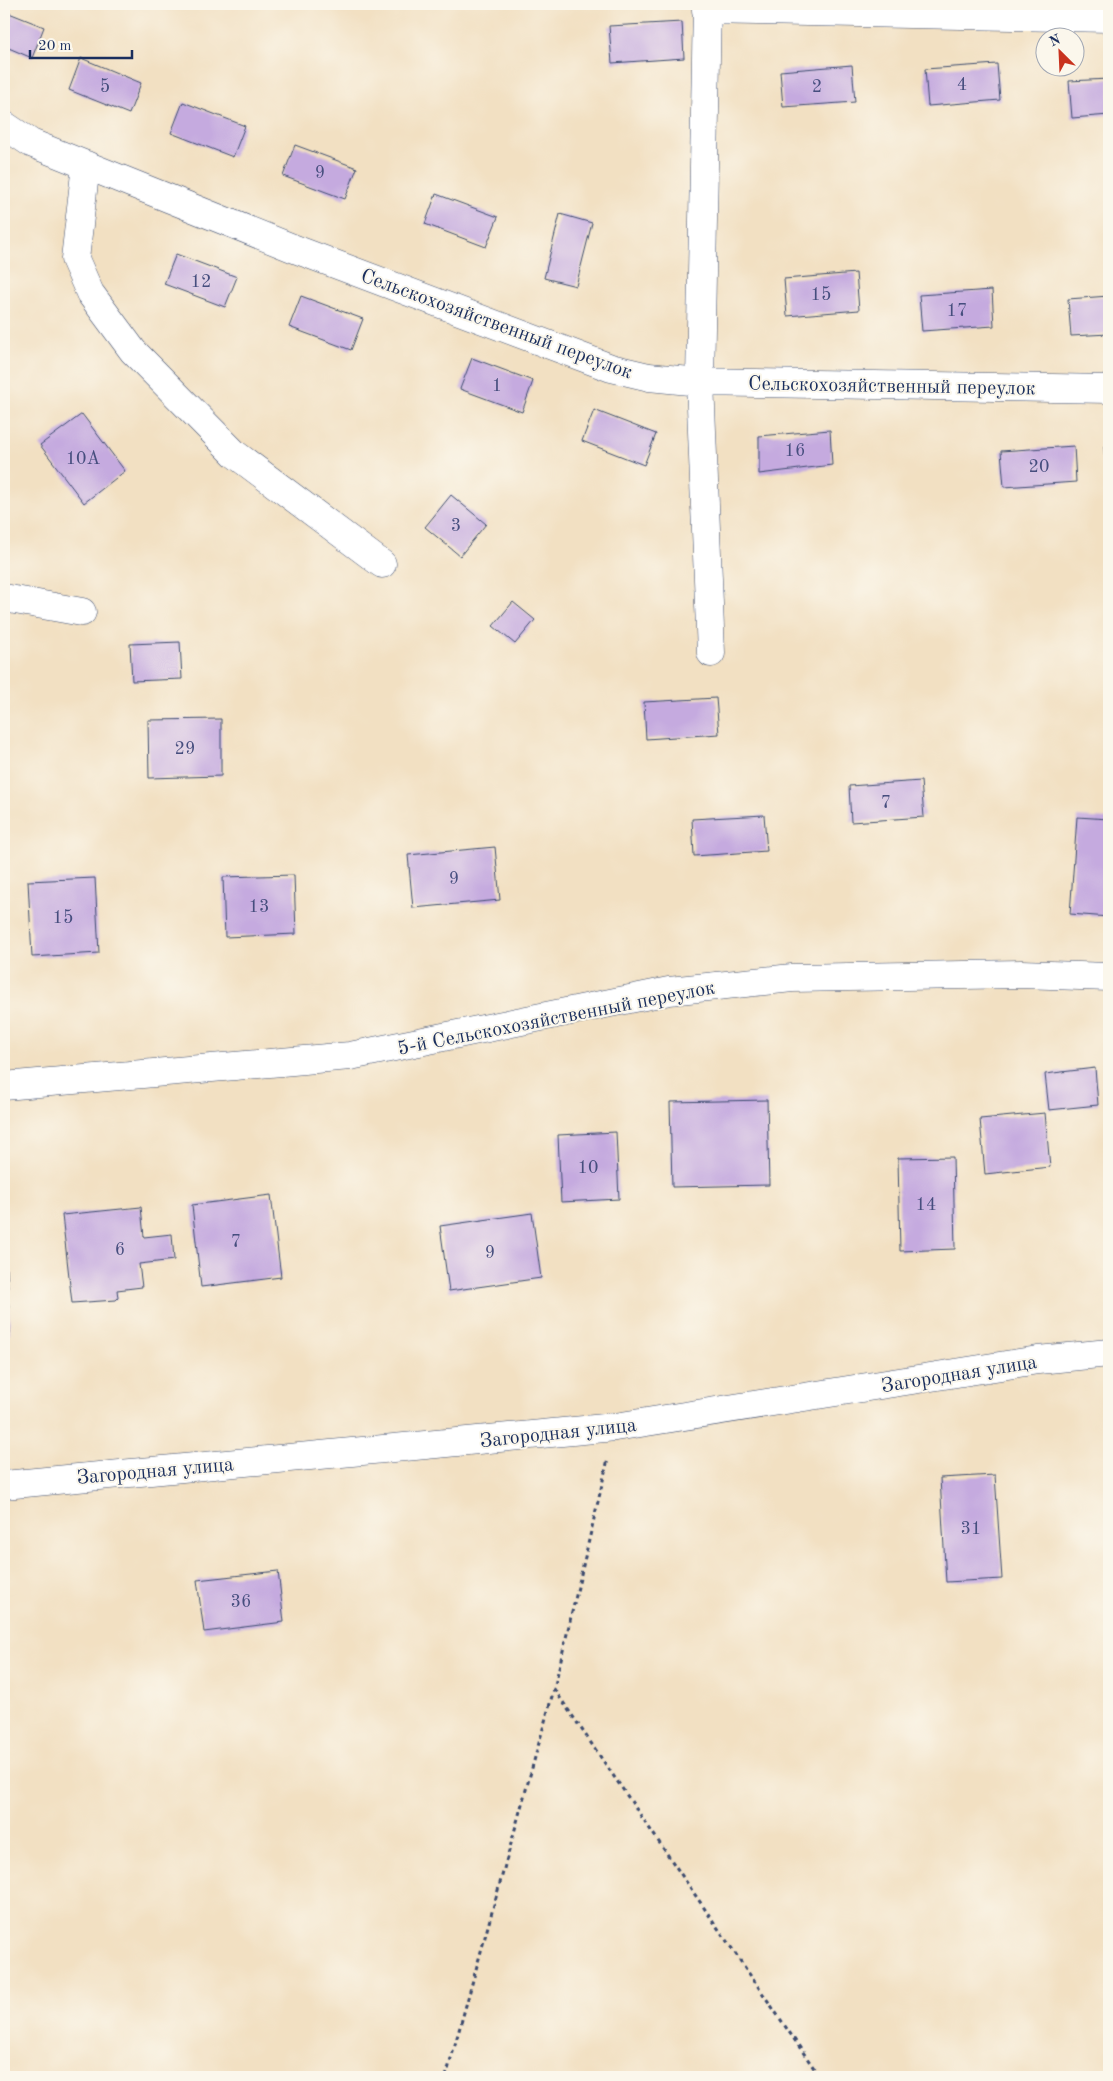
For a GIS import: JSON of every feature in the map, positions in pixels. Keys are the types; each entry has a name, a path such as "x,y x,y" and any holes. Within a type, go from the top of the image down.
{"street":[{"path":"710,653 700,382 707,7 1109,18"},
{"name":"Сельскохозяйственный переулок","path":"4,125 31,142 295,249 611,368 649,377 700,382 1109,389"},
{"path":"86,165 75,259 90,293 133,351 235,454 382,564"},
{"path":"4,598 82,612"},
{"name":"5-й Сельскохозяйственный переулок","path":"4,1086 350,1056 669,991 792,978 1021,974 1109,977"},
{"name":"Загородная улица","path":"4,1485 615,1427 1038,1360 1109,1353"}],"path":[{"path":"446,2077 554,1689 615,1427"},
{"path":"554,1689 820,2077"}],"building":[{"path":"4,11 44,27 32,58 4,46"},
{"path":"682,22 684,58 612,63 609,26"},
{"path":"81,58 141,83 129,114 69,90"},
{"path":"997,64 1000,100 928,106 925,69"},
{"path":"852,65 855,102 783,107 780,71"},
{"path":"1109,79 1109,115 1072,118 1069,81"},
{"path":"183,102 245,126 233,157 171,133"},
{"path":"295,145 357,168 345,199 283,176"},
{"path":"436,194 498,217 486,247 425,224"},
{"path":"560,214 592,223 576,286 544,278"},
{"path":"176,254 237,277 225,307 164,284"},
{"path":"856,273 859,310 787,316 784,279"},
{"path":"992,290 994,326 922,331 919,295"},
{"path":"301,296 363,319 351,350 289,327"},
{"path":"1109,296 1109,334 1071,336 1068,299"},
{"path":"472,358 533,381 522,412 460,389"},
{"path":"594,410 656,434 644,465 582,441"},
{"path":"82,414 125,471 84,503 40,445"},
{"path":"830,430 832,465 759,474 759,436"},
{"path":"1074,446 1076,482 1004,487 1001,451"},
{"path":"1104,447 1109,447 1109,484 1106,484"},
{"path":"451,495 486,524 460,556 425,527"},
{"path":"513,602 535,620 515,644 493,626"},
{"path":"180,642 182,679 132,681 130,644"},
{"path":"716,698 719,734 646,739 644,702"},
{"path":"221,719 221,776 149,778 148,720"},
{"path":"921,781 924,817 851,822 849,786"},
{"path":"764,815 767,851 694,856 692,819"},
{"path":"1077,817 1109,819 1109,917 1070,914"},
{"path":"495,847 500,900 413,908 408,855"},
{"path":"294,875 296,934 225,937 223,877"},
{"path":"95,878 99,953 32,957 28,881"},
{"path":"1095,1068 1098,1105 1049,1110 1045,1074"},
{"path":"767,1100 769,1185 672,1187 670,1102"},
{"path":"1045,1113 1050,1167 985,1174 980,1119"},
{"path":"616,1132 619,1199 561,1202 558,1135"},
{"path":"953,1157 955,1249 900,1251 898,1158"},
{"path":"271,1195 281,1277 201,1287 192,1205"},
{"path":"141,1207 144,1237 172,1234 174,1260 139,1264 142,1287 117,1290 118,1298 116,1300 72,1303 62,1215"},
{"path":"532,1213 541,1278 449,1291 440,1226"},
{"path":"7,1269 10,1334 4,1334 4,1270"},
{"path":"995,1475 1002,1579 946,1582 940,1478"},
{"path":"278,1571 284,1622 204,1632 197,1580"}]}
